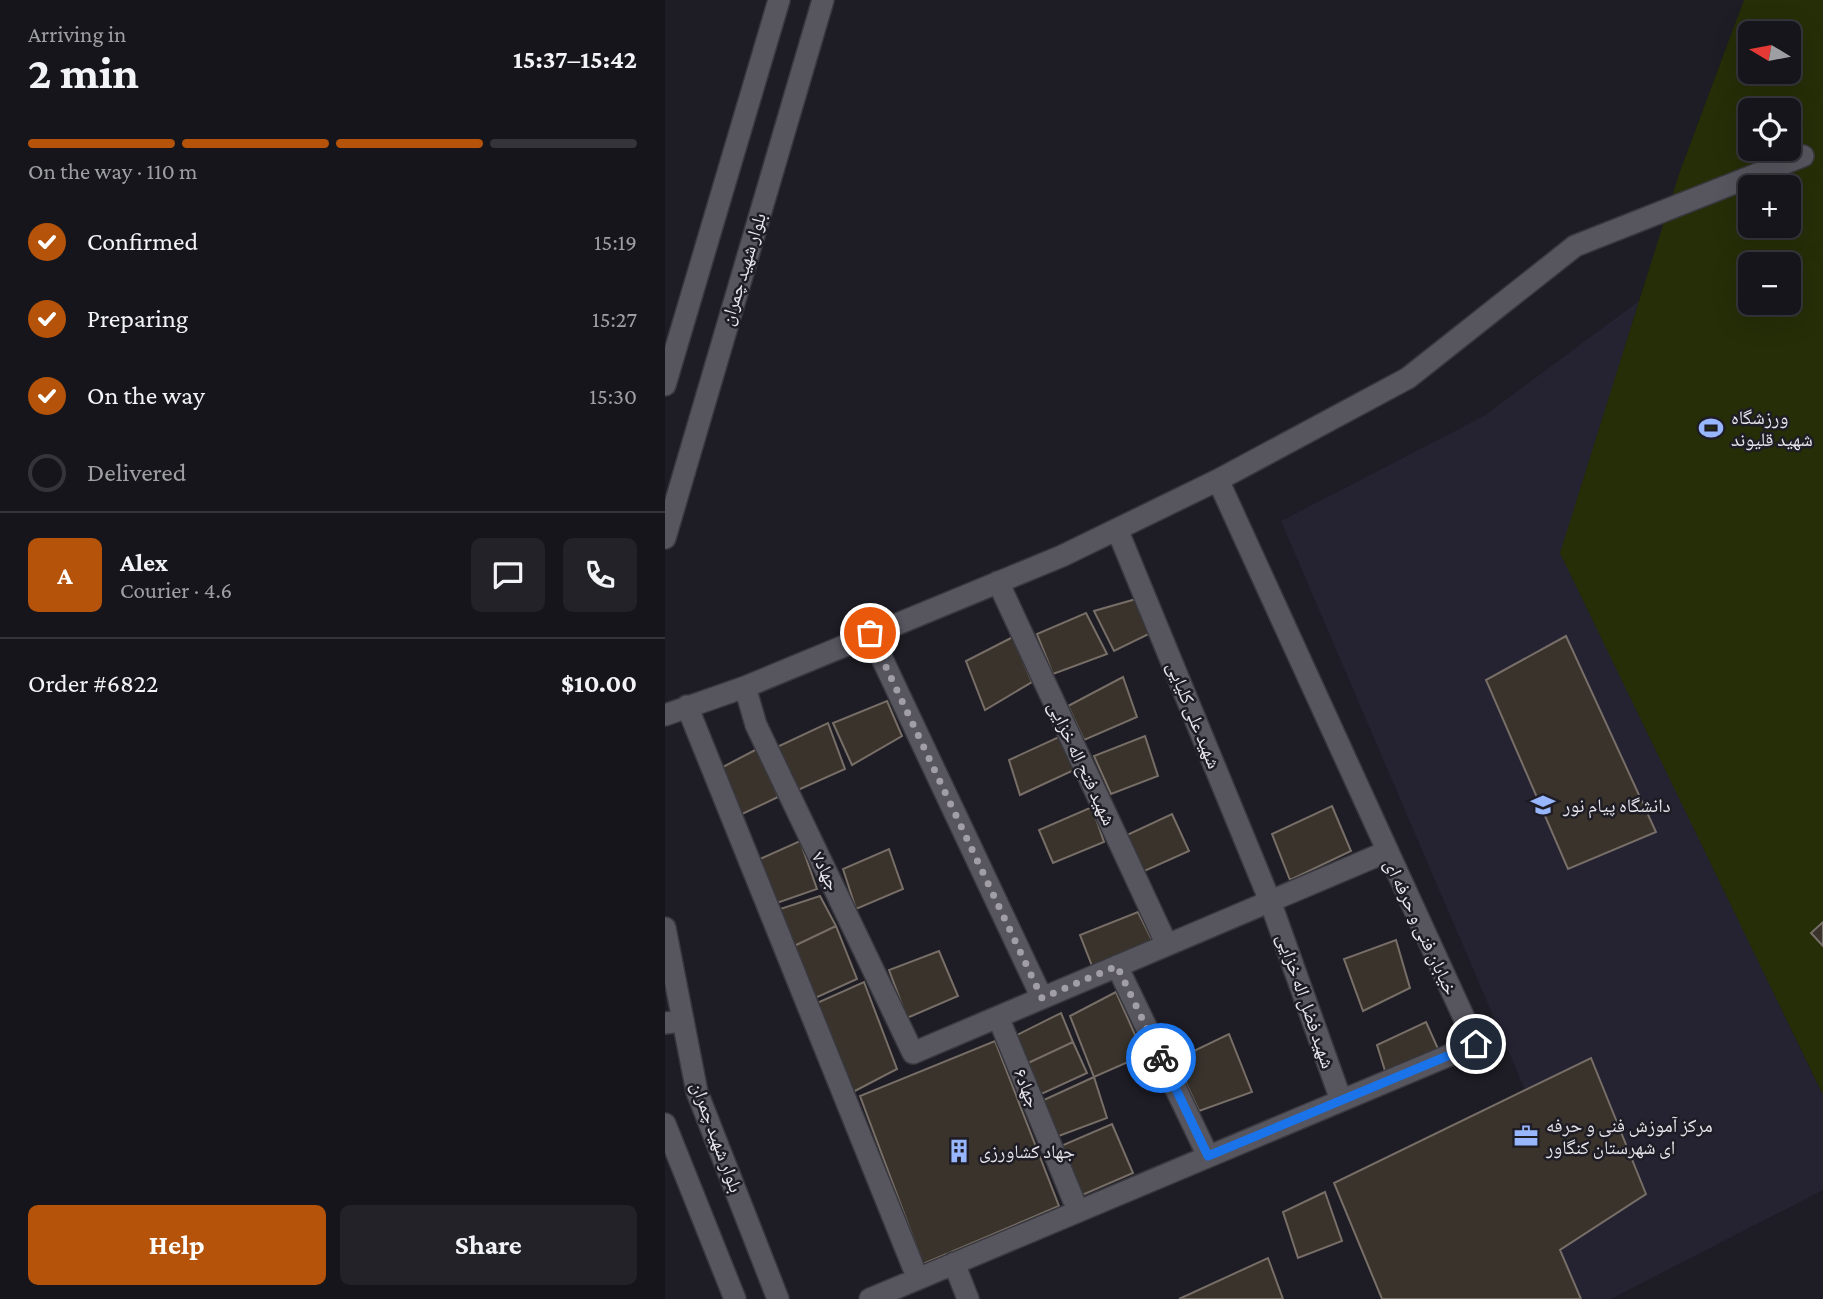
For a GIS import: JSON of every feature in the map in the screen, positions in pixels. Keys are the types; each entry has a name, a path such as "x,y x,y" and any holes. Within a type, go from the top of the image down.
{"street":[{"path":"665,385 779,0"},
{"name":"بلوار شهید چمران","path":"665,538 823,0"},
{"path":"665,715 745,687 1117,530 1218,480 1408,378 1575,246 1803,156"},
{"name":"خیابان فنی و حرفه ای","path":"870,1299 1476,1044 1218,480"},
{"name":"شهید علی کلیایی","path":"1117,530 1270,901"},
{"name":"شهید فتح اله خزایی","path":"998,582 1167,945"},
{"path":"870,633 1042,998"},
{"name":"جهاد۷","path":"745,687 756,725 913,1053 997,1017"},
{"path":"687,706 918,1279"},
{"path":"997,1017 1386,852"},
{"name":"شهید فضل اله خزایی","path":"1270,901 1341,1100"},
{"name":"بلوار شهید چمران","path":"665,928 674,1022 697,1091 778,1299"},
{"path":"1117,966 1208,1156"},
{"name":"جهاد۶","path":"997,1017 1073,1199"},
{"path":"665,1124 735,1299"},
{"path":"954,1264 968,1299"}],"shaded area":[{"name":"دانشگاه پیام نور","path":"1639,301 1561,553 1823,1095 1823,1190 1611,1299 1581,1299 1560,1250 1646,1194 1591,1058 1525,1090 1281,521 1484,416"}],"green space":[{"name":"ورزشگاه شهید قلیوند","path":"1744,0 1823,0 1823,1095 1560,553 1679,174"}],"building":[{"path":"1150,595 1161,628 1114,651 1094,611"},
{"path":"1086,613 1107,654 1053,674 1037,634"},
{"path":"1566,636 1656,832 1568,869 1486,680"},
{"path":"1013,637 1032,682 985,710 966,661"},
{"path":"1123,677 1137,717 1084,740 1068,706"},
{"path":"887,701 902,736 852,765 833,723"},
{"path":"828,723 845,769 798,790 777,747"},
{"path":"1061,736 1074,770 1020,795 1009,760"},
{"path":"1145,736 1158,776 1111,794 1094,756"},
{"path":"759,748 778,797 738,816 719,769"},
{"path":"1332,806 1351,851 1290,880 1272,834"},
{"path":"1092,807 1104,842 1053,863 1039,830"},
{"path":"1172,814 1189,851 1140,873 1127,835"},
{"path":"800,841 817,889 774,904 760,859"},
{"path":"889,849 903,889 856,909 843,869"},
{"path":"820,896 836,926 792,947 777,910"},
{"path":"1138,912 1154,944 1094,971 1080,935"},
{"path":"1823,922 1823,946 1811,933"},
{"path":"836,926 857,979 813,999 792,947"},
{"path":"1396,940 1410,988 1363,1011 1344,959"},
{"path":"939,951 958,996 907,1018 889,970"},
{"path":"864,982 897,1069 851,1093 817,1003"},
{"path":"1116,992 1144,1055 1094,1077 1070,1016"},
{"path":"1061,1013 1073,1042 1026,1064 1015,1036"},
{"path":"1426,1022 1439,1051 1386,1074 1377,1045"},
{"path":"1229,1034 1252,1092 1199,1111 1175,1060"},
{"name":"جهاد کشاورزی","path":"995,1041 1059,1206 923,1264 860,1096"},
{"path":"1073,1042 1087,1073 1037,1096 1026,1064"},
{"name":"مرکز آموزش فنی و حرفه ای شهرستان کنگاور","path":"1591,1058 1646,1194 1560,1250 1581,1299 1382,1299 1334,1183"},
{"path":"1094,1077 1107,1118 1048,1140 1035,1104"},
{"path":"1112,1124 1133,1173 1073,1199 1054,1149"},
{"path":"1325,1192 1342,1241 1298,1258 1283,1212"},
{"path":"1268,1258 1283,1299 1179,1299"}],"way so far":[{"path":"870,633 1042,998 1117,966 1161,1058"}],"place":[{"name":"ورزشگاه شهید قلیوند","path":"1711,428"},
{"name":"دانشگاه پیام نور","path":"1543,805"},
{"name":"مرکز آموزش فنی و حرفه ای شهرستان کنگاور","path":"1526,1136"},
{"name":"جهاد کشاورزی","path":"959,1151"}],"route":[{"path":"1161,1058 1208,1156 1476,1044"}]}
